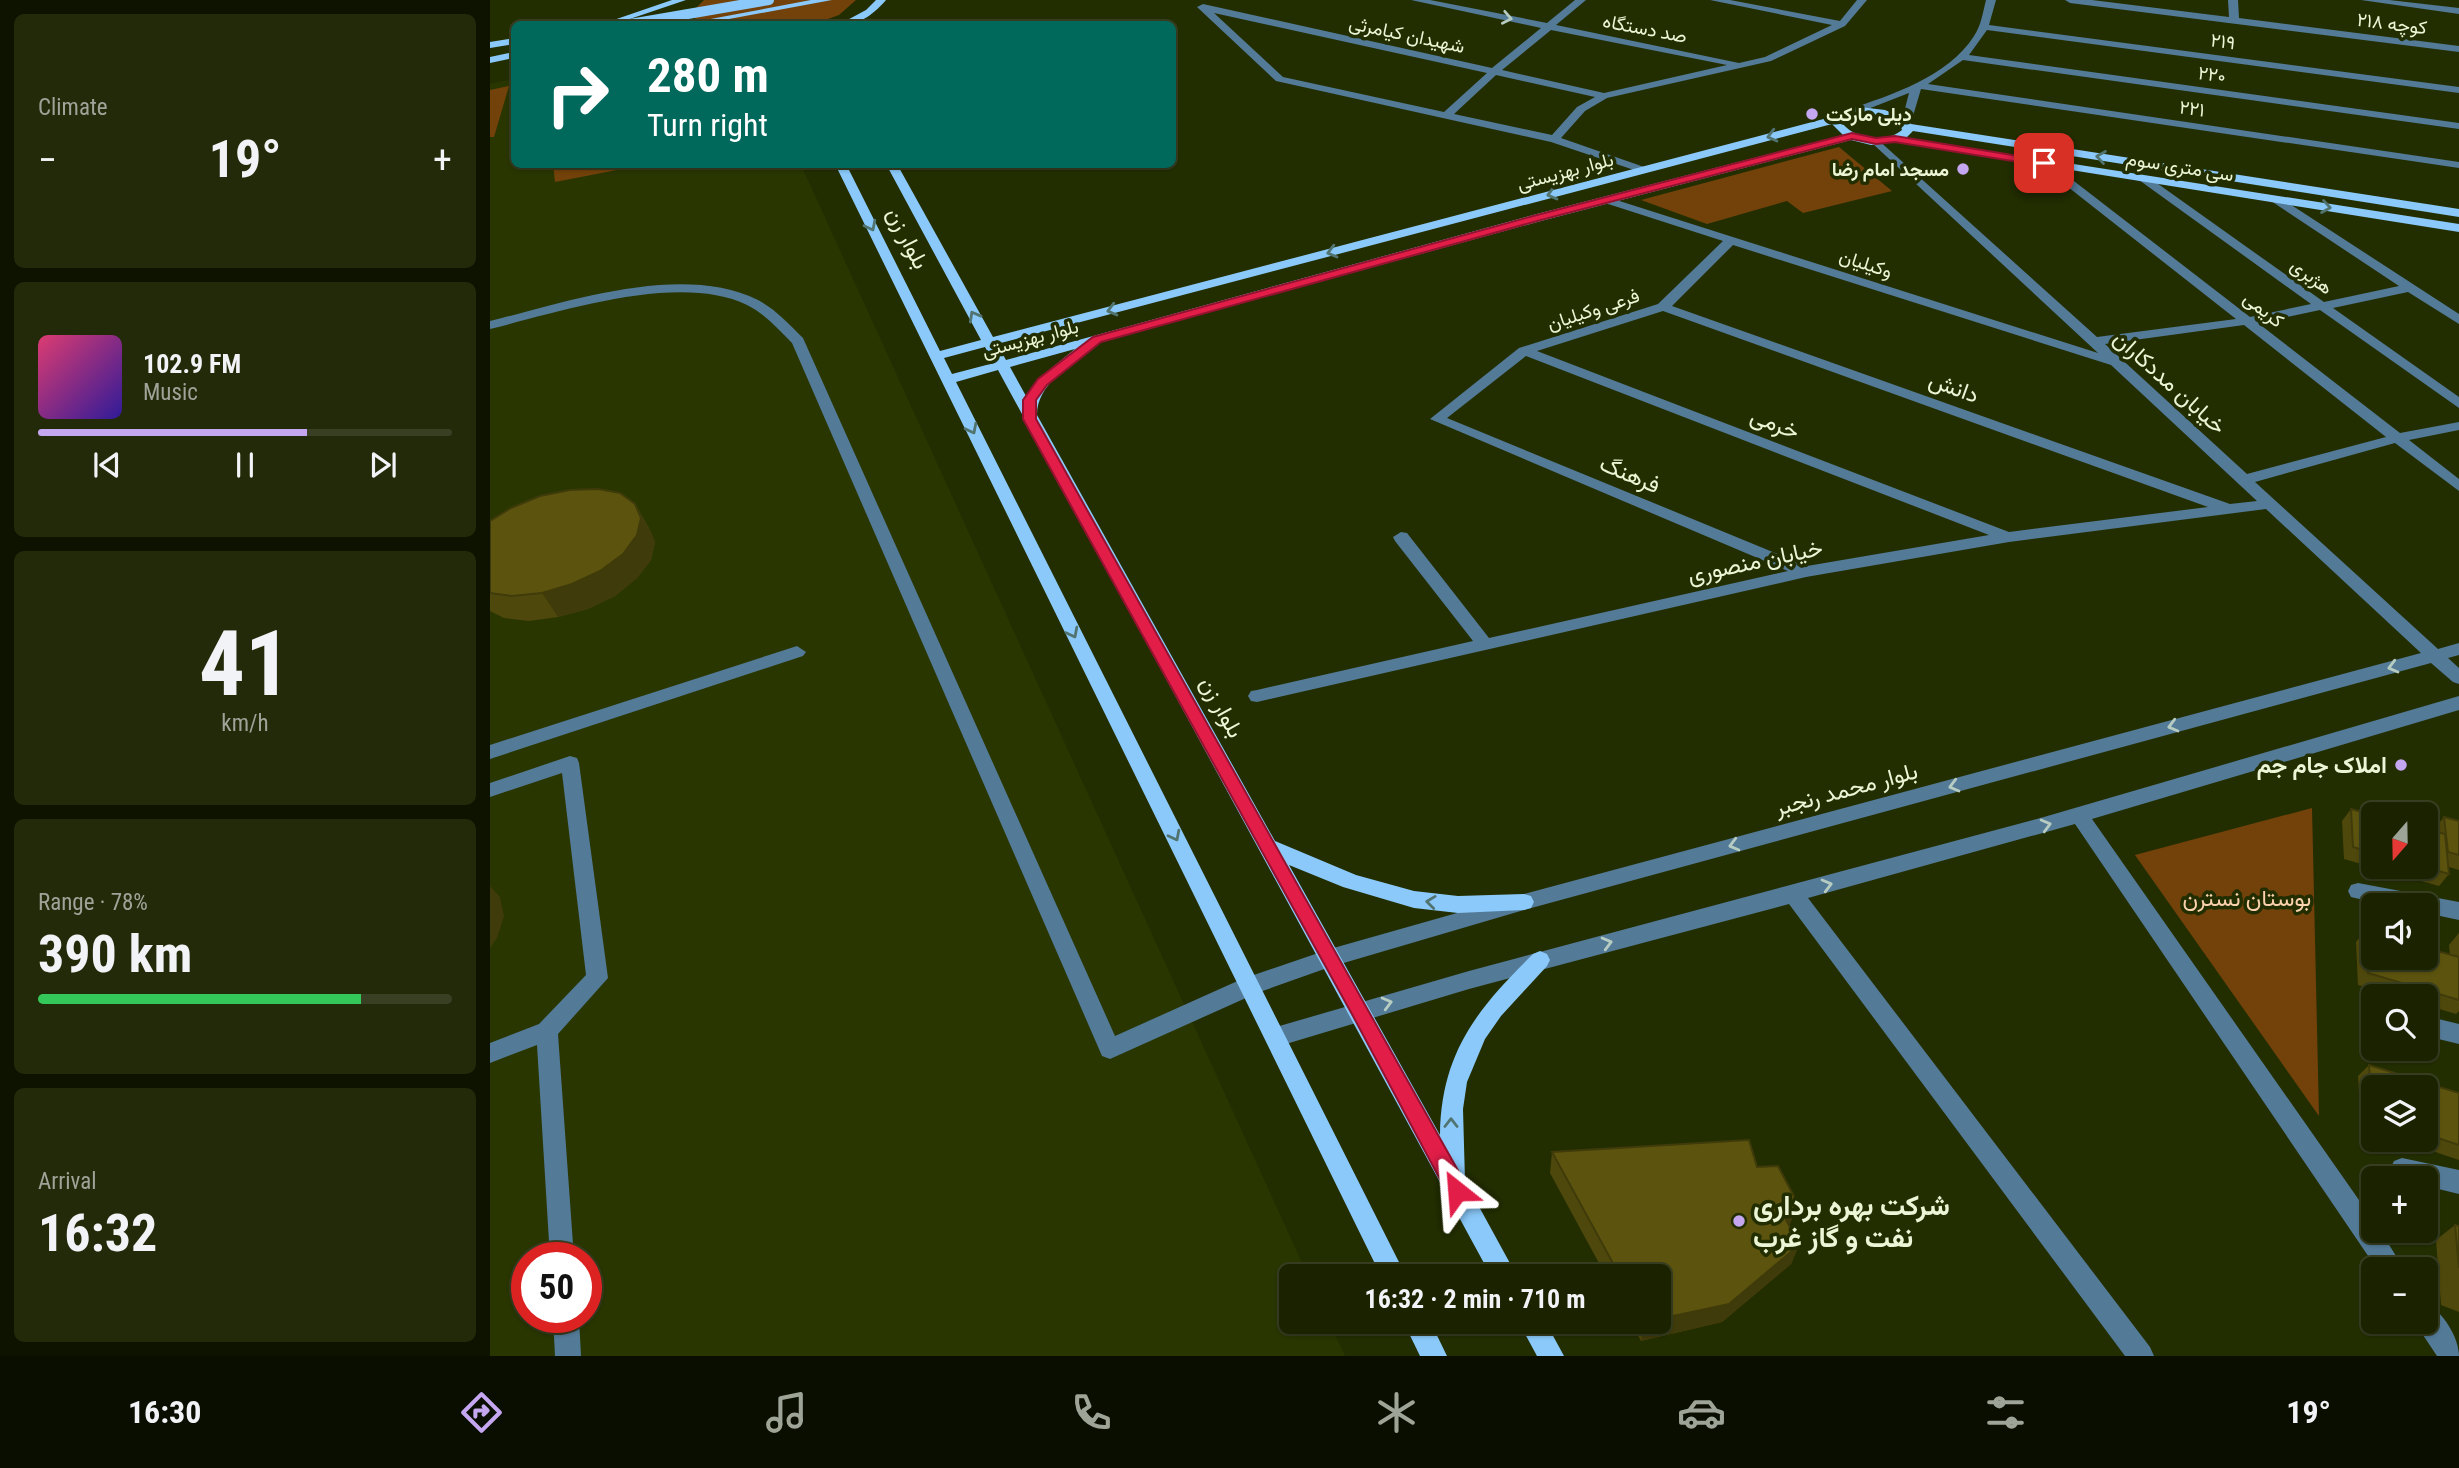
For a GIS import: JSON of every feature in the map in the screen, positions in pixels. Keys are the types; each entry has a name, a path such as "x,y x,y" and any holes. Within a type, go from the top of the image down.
{"main road":[{"path":"616,21 681,0"},
{"path":"671,21 673,10 681,0"},
{"path":"647,21 769,0"},
{"path":"707,21 827,0"},
{"path":"850,21 879,3 895,0"},
{"path":"490,47 511,44"},
{"path":"490,60 511,56"},
{"path":"490,66 511,62"},
{"name":"بلوار بهزیستی","path":"936,356 1838,119 1850,112"},
{"name":"سی متری سوم","path":"1850,112 1881,112 1899,118 1907,126 2459,213"},
{"path":"1838,119 1839,128 1852,136"},
{"path":"1895,139 1905,134 1907,126"},
{"name":"بلوار بهزیستی","path":"947,380 1537,218 1852,136"},
{"name":"سی متری سوم","path":"1852,136 1876,141 1895,139 2459,228"},
{"name":"بلوار زن","path":"842,168 1388,1264"},
{"name":"بلوار زن","path":"893,168 1000,366 1360,1010 1498,1264"},
{"path":"1522,202 1537,218"},
{"path":"1030,419 1030,400 1043,382 1097,339"},
{"path":"1267,846 1361,887 1401,898 1439,904 1524,902"},
{"path":"1457,1191 1450,1116 1455,1082 1465,1054 1489,1012 1540,960"},
{"path":"1423,1334 1434,1356"},
{"path":"1538,1334 1551,1356"}],"street":[{"name":"صد دستگاه","path":"1416,0 1743,66"},
{"name":"صد دستگاه","path":"1469,0 1768,59"},
{"path":"1446,116 1495,71 1581,0"},
{"path":"1715,0 1842,24"},
{"path":"1554,139 1581,109 1604,96 1768,59 1842,24 1861,0"},
{"name":"کوچه ۲۱۸","path":"2070,0 2459,49"},
{"path":"2233,0 2234,20"},
{"path":"2366,0 2459,11"},
{"path":"1850,112 1918,87 1960,57 1978,40 1987,1"},
{"path":"1202,3 1280,79 1554,139 1643,170"},
{"name":"شهیدان کیامرثی","path":"1202,3 1604,96"},
{"name":"۲۱۹","path":"1983,27 2459,90"},
{"name":"۲۲۰","path":"1960,57 2459,126"},
{"path":"1907,126 1918,87"},
{"name":"۲۲۱","path":"1918,87 2459,165"},
{"name":"خیابان مددکاران","path":"1876,141 2459,678"},
{"name":"کریمی","path":"2044,163 2459,486"},
{"name":"هژبری","path":"2143,178 2459,404"},
{"path":"2274,199 2459,320"},
{"name":"وکیلیان","path":"1606,200 2115,363"},
{"name":"فرعی وکیلیان","path":"1524,351 1662,307 1731,240"},
{"path":"2092,342 2248,321 2410,288"},
{"name":"بلوار محمد رنجبر","path":"662,291 697,289 745,299 771,316 799,341 1110,1049 1250,986 1330,958 1524,902 2459,649"},
{"path":"490,325 630,293 662,291"},
{"path":"490,335 630,302 662,291"},
{"name":"دانش","path":"1662,307 2230,509"},
{"name":"فرهنگ","path":"1524,351 1437,419 1806,572"},
{"name":"خرمی","path":"1524,351 2009,537"},
{"path":"2244,480 2398,438 2459,426"},
{"name":"خیابان منصوری","path":"1256,696 1806,572 2009,537 2270,504"},
{"path":"1401,537 1485,643"},
{"path":"490,752 797,652"},
{"path":"1276,1037 1360,1010 1540,960 2080,816 2457,707"},
{"path":"490,790 570,763 597,978 547,1031 490,1053"},
{"path":"2080,816 2384,1257"},
{"path":"2358,891 2459,911"},
{"path":"1793,894 2141,1356"},
{"path":"2438,1029 2459,1034"},
{"path":"547,1031 561,1242"},
{"path":"2438,1177 2459,1182"},
{"path":"567,1333 568,1356"},
{"path":"2437,1334 2452,1356"}],"shaded area":[{"path":"511,80 511,168 802,168 1303,1264 1279,1264 1279,1334 1335,1334 1345,1356 490,1356 490,84"}],"green space":[{"path":"704,0 856,0 839,15 822,21 697,21 693,16 695,9"},
{"path":"509,86 494,137 490,137 490,90"},
{"path":"1839,147 1892,191 1803,213 1787,201 1707,224 1641,200"},
{"path":"553,168 627,168 555,182"},
{"name":"بوستان نسترن","path":"2312,808 2319,1116 2135,855"}],"building":[{"path":"598,489 620,493 635,504 641,518 637,535 623,554 600,571 572,584 542,593 512,596 490,593 490,521 511,508 540,496 570,490"},
{"path":"2351,809 2361,812 2361,849 2353,847"},
{"path":"2444,817 2459,821 2459,855 2448,852"},
{"path":"2438,832 2445,834 2449,874 2438,871"},
{"path":"2438,951 2459,957 2459,1000 2438,994 2438,984 2405,984 2368,973 2368,970 2438,970"},
{"path":"2369,1065 2401,1075 2370,1075"},
{"path":"2438,1086 2459,1093 2459,1145 2438,1138"},
{"path":"1749,1140 1757,1167 1778,1166 1798,1204 1785,1218 1799,1245 1729,1304 1671,1316 1671,1264 1613,1264 1552,1152"},
{"path":"2455,1225 2459,1226 2459,1268"}],"place":[{"name":"دیلی مارکت","path":"1812,114"},
{"name":"مسجد امام رضا","path":"1963,169"},
{"name":"املاک جام جم","path":"2401,765"},
{"name":"شرکت بهره برداری نفت و گاز غرب","path":"1739,1221"}],"route":[{"path":"1457,1191 1360,1010 1030,419 1030,400 1043,382 1097,339 1537,218 1852,136 1876,141 1895,139 2044,163"}]}
